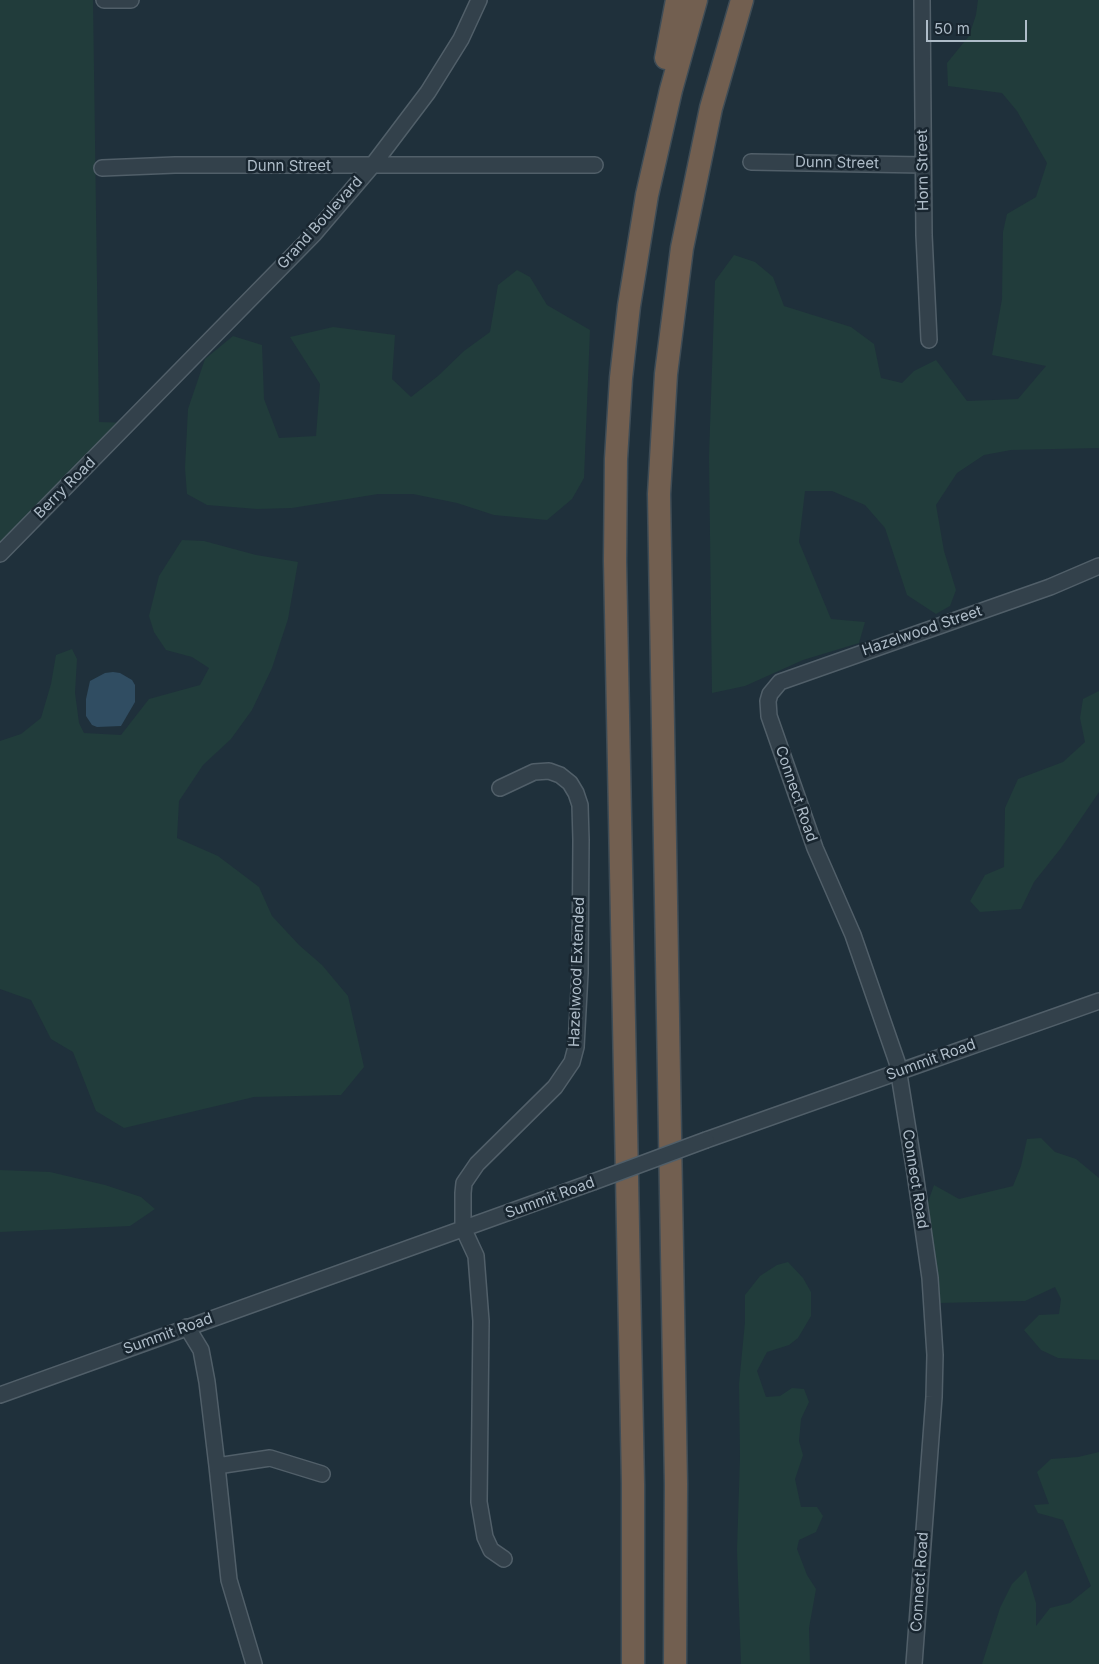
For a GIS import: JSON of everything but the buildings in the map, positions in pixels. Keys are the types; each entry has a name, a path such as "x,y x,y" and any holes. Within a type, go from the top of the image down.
{"highway":[{"path":"633,1664 634,1484 615,542 616,459 621,378 629,306 647,195 661,86 677,0"},
{"path":"647,195 671,90 696,0"},
{"path":"675,1664 676,1474 659,494 666,374 682,248 711,108 742,0"},
{"path":"734,24 746,0"}],"street":[{"path":"104,0 131,0"},
{"name":"Grand Boulevard","path":"131,423 176,372 216,336 314,234 372,166 446,66 461,40 479,0"},
{"name":"Horn Street","path":"922,0 923,165 928,340"},
{"name":"Dunn Street","path":"751,162 923,165"},
{"name":"Dunn Street","path":"102,168 175,165 595,166"},
{"name":"Berry Road","path":"0,554 131,423"},
{"name":"Hazelwood Street","path":"769,716 770,694 780,682 1050,587 1099,566"},
{"name":"Connect Road","path":"769,716 815,848 854,936 897,1062 899,1073 930,1278 935,1355 934,1398 914,1664"},
{"name":"Hazelwood Extended","path":"463,1228 463,1193 469,1173 487,1152 555,1087 572,1062 576,1047 580,973 580,805 570,783 560,775 549,771 534,772 500,788"},
{"name":"Summit Road","path":"0,1395 1099,1000"},
{"path":"463,1228 476,1256 481,1321 479,1502 485,1537 491,1550 504,1559"},
{"path":"188,1326 201,1350 207,1382 229,1580 254,1664"},
{"path":"217,1466 270,1458 322,1474"}],"green space":[{"path":"0,0 93,0 99,422 131,423 0,554"},
{"path":"978,0 1099,0 1099,448 1011,450 984,455 957,473 936,505 944,551 956,590 950,606 936,614 907,595 885,528 865,505 832,491 805,491 799,542 831,619 865,622 859,643 803,660 745,686 712,693 709,456 715,281 734,255 755,262 773,277 784,306 851,327 874,344 881,378 902,383 914,371 936,360 967,401 1018,399 1046,366 992,355 1002,299 1003,232 1007,214 1036,197 1047,163 1017,111 1002,93 948,86 947,63 969,36 976,15"},
{"path":"517,270 530,277 547,305 590,330 584,478 572,499 547,520 494,515 457,503 413,494 378,494 292,508 257,509 207,505 187,494 185,468 188,409 205,359 233,336 262,345 264,399 279,438 316,436 320,384 290,337 333,327 395,335 392,379 411,397 438,376 464,351 490,332 498,285"},
{"path":"182,540 204,541 256,555 298,562 288,619 272,668 252,710 231,739 203,765 179,801 177,838 218,856 259,887 272,916 299,945 322,965 348,996 364,1067 341,1095 254,1097 124,1128 96,1111 73,1052 51,1039 31,1000 0,989 0,741 21,734 41,718 51,684 56,655 72,649 77,659 75,693 79,723 84,733 121,735 149,699 200,685 209,668 192,657 166,650 154,632 149,616 159,576"},
{"path":"1099,691 1099,792 1061,848 1034,882 1021,909 980,912 970,901 985,875 1004,867 1005,808 1018,779 1063,762 1085,742 1080,718 1083,699"},
{"path":"1041,1138 1055,1152 1076,1159 1099,1178 1099,1360 1058,1358 1041,1350 1024,1330 1039,1315 1059,1314 1061,1299 1055,1287 1025,1301 938,1303 928,1202 934,1185 959,1199 1013,1186 1021,1166 1027,1139"},
{"path":"0,1170 50,1172 105,1185 141,1197 155,1209 130,1226 0,1232"},
{"path":"788,1262 803,1278 811,1292 811,1316 798,1338 789,1345 767,1352 757,1371 766,1397 780,1396 792,1388 804,1389 809,1402 801,1419 799,1441 803,1455 795,1479 801,1507 817,1507 823,1516 816,1532 799,1540 797,1549 807,1575 816,1589 809,1628 810,1664 741,1664 737,1550 740,1457 739,1384 745,1322 745,1295 760,1276 777,1265"},
{"path":"1099,1452 1099,1664 982,1664 1000,1608 1012,1584 1026,1570 1036,1603 1036,1626 1050,1608 1070,1603 1091,1586 1063,1520 1038,1513 1034,1505 1049,1504 1037,1472 1051,1459 1078,1457"}],"water":[{"path":"105,673 120,673 132,680 135,685 135,702 121,726 97,727 92,725 86,716 86,699 90,681"}]}
